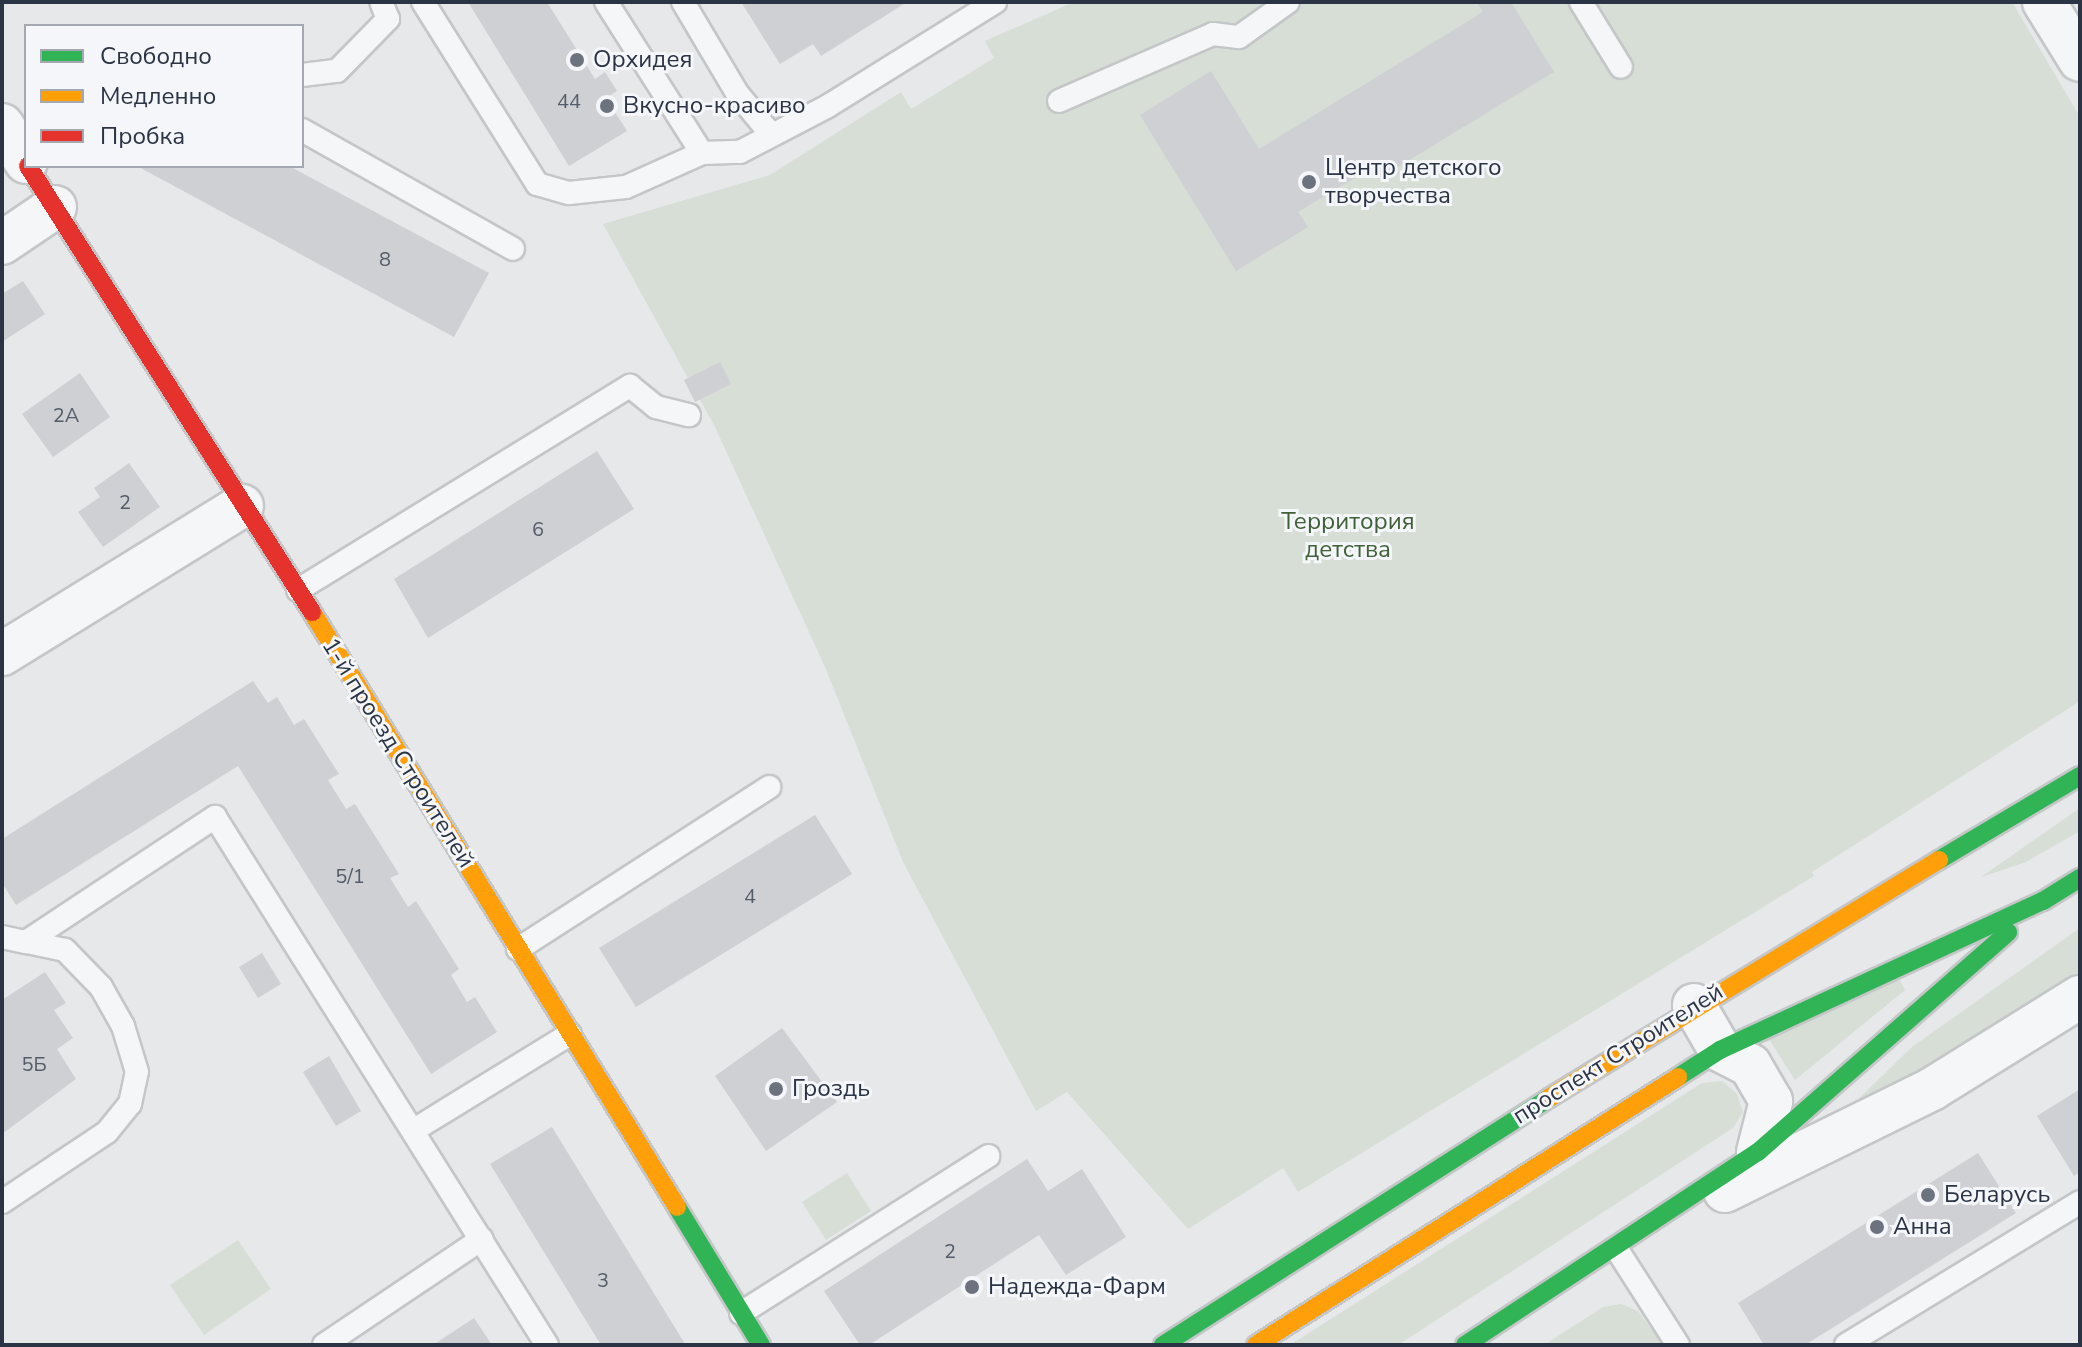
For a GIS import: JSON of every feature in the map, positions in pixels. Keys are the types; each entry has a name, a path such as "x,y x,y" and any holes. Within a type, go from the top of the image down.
{"street":[{"path":"2044,2 2080,60"},
{"name":"1-й проезд Строителей","path":"31,168 242,506 298,590 761,1345"},
{"path":"2,243 55,207"},
{"path":"2,654 242,506"},
{"name":"проспект Строителей","path":"1163,1345 1694,1005 2080,776"},
{"name":"проспект Строителей","path":"1256,1345 1720,1050 2043,901 2080,878"},
{"name":"проспект Строителей","path":"1465,1345 1758,1152 2043,901"},
{"name":"проспект Строителей","path":"1628,1240 1932,1089 2080,997"},
{"path":"1694,1005 1720,1050 1750,1065 1771,1101 1758,1152"}],"lane":[{"path":"304,75 337,71 388,19 381,2"},
{"path":"423,2 537,184 569,193 626,187 702,153 740,152 769,132 828,106 995,2"},
{"path":"606,2 702,153"},
{"path":"683,2 737,93 769,132"},
{"path":"1059,101 1213,34 1239,37 1288,2"},
{"path":"1581,2 1621,67"},
{"path":"304,131 513,249"},
{"path":"298,590 630,386 656,407 689,415"},
{"path":"518,949 769,787"},
{"path":"26,942 215,817 547,1345"},
{"path":"2,937 65,950 101,987 123,1026 137,1072 130,1104 107,1132 2,1202"},
{"path":"414,1130 570,1034"},
{"path":"741,1313 988,1156"},
{"path":"1846,1345 2080,1202"},
{"path":"324,1345 482,1239"},
{"path":"1628,1240 1678,1345"}],"green space":[{"name":"Территория детства","path":"1074,2 2012,2 2080,117 2080,701 1812,872 1814,876 1298,1192 1283,1168 1188,1229 1067,1092 1036,1111 903,862 825,667 715,427 603,224 770,175 901,92 911,109 994,58 985,41"},
{"path":"2080,808 2080,831 2026,862 1981,877"},
{"path":"2080,928 2080,982 1930,1076 1846,1111 1912,1047"},
{"path":"1898,977 1905,990 1795,1080 1769,1039"},
{"path":"1722,1081 1737,1094 1743,1112 1733,1128 1398,1345 1290,1345 1702,1083"},
{"path":"847,1173 871,1211 826,1240 802,1202"},
{"path":"238,1240 271,1289 204,1335 170,1285"},
{"path":"1621,1304 1638,1311 1663,1345 1544,1345 1603,1307"}],"building":[{"path":"468,2 547,2 595,79 605,72 617,91 606,98 627,131 569,166"},
{"path":"741,2 907,2 821,56 813,44 780,64"},
{"path":"1477,2 1511,2 1554,72 1378,179 1371,168 1298,212 1308,227 1236,271 1140,115 1211,71 1259,149 1483,12"},
{"path":"141,168 293,168 489,273 454,337"},
{"path":"23,281 45,314 2,342 2,294"},
{"path":"720,362 731,384 695,402 684,380"},
{"path":"80,373 110,417 53,457 22,414"},
{"path":"597,451 634,509 428,638 394,579"},
{"path":"129,463 160,507 103,547 78,512 100,497 94,488"},
{"path":"253,681 268,703 277,697 294,725 304,719 339,774 328,780 346,809 355,804 399,874 390,878 408,907 416,901 459,969 451,975 467,1002 475,997 497,1032 431,1074 238,766 16,905 2,883 2,839"},
{"path":"815,815 852,874 636,1007 599,948"},
{"path":"262,953 281,984 258,998 239,967"},
{"path":"45,972 66,1003 54,1010 73,1038 57,1049 76,1079 2,1134 2,1000"},
{"name":"Гроздь","path":"782,1028 837,1102 766,1151 715,1076"},
{"path":"329,1056 361,1111 336,1126 303,1072"},
{"path":"2080,1089 2080,1172 2074,1176 2037,1116"},
{"path":"552,1127 685,1344 601,1345 490,1164"},
{"path":"1978,1153 2016,1213 1805,1345 1764,1345 1738,1303"},
{"path":"1027,1159 1048,1191 1082,1169 1126,1237 1066,1275 1039,1235 869,1345 860,1345 824,1291"},
{"path":"474,1318 492,1345 433,1345"}],"traffic: fast":[{"path":"1939,860 2080,776"},
{"path":"1678,1077 1720,1050 2043,901 2080,878"},
{"path":"1465,1345 1758,1152 2008,932"},
{"path":"1163,1345 1549,1098"},
{"path":"677,1207 761,1345"}],"traffic: slow":[{"path":"312,612 677,1207"},
{"path":"1549,1098 1939,860"},
{"path":"1256,1345 1678,1077"}],"traffic: jam":[{"path":"29,168 312,612"}],"place":[{"name":"Орхидея","path":"577,60"},
{"name":"Вкусно-красиво","path":"607,106"},
{"name":"Центр детского творчества","path":"1309,182"},
{"name":"Гроздь","path":"776,1089"},
{"name":"Беларусь","path":"1928,1195"},
{"name":"Анна","path":"1877,1227"},
{"name":"Надежда-Фарм","path":"972,1287"}]}
